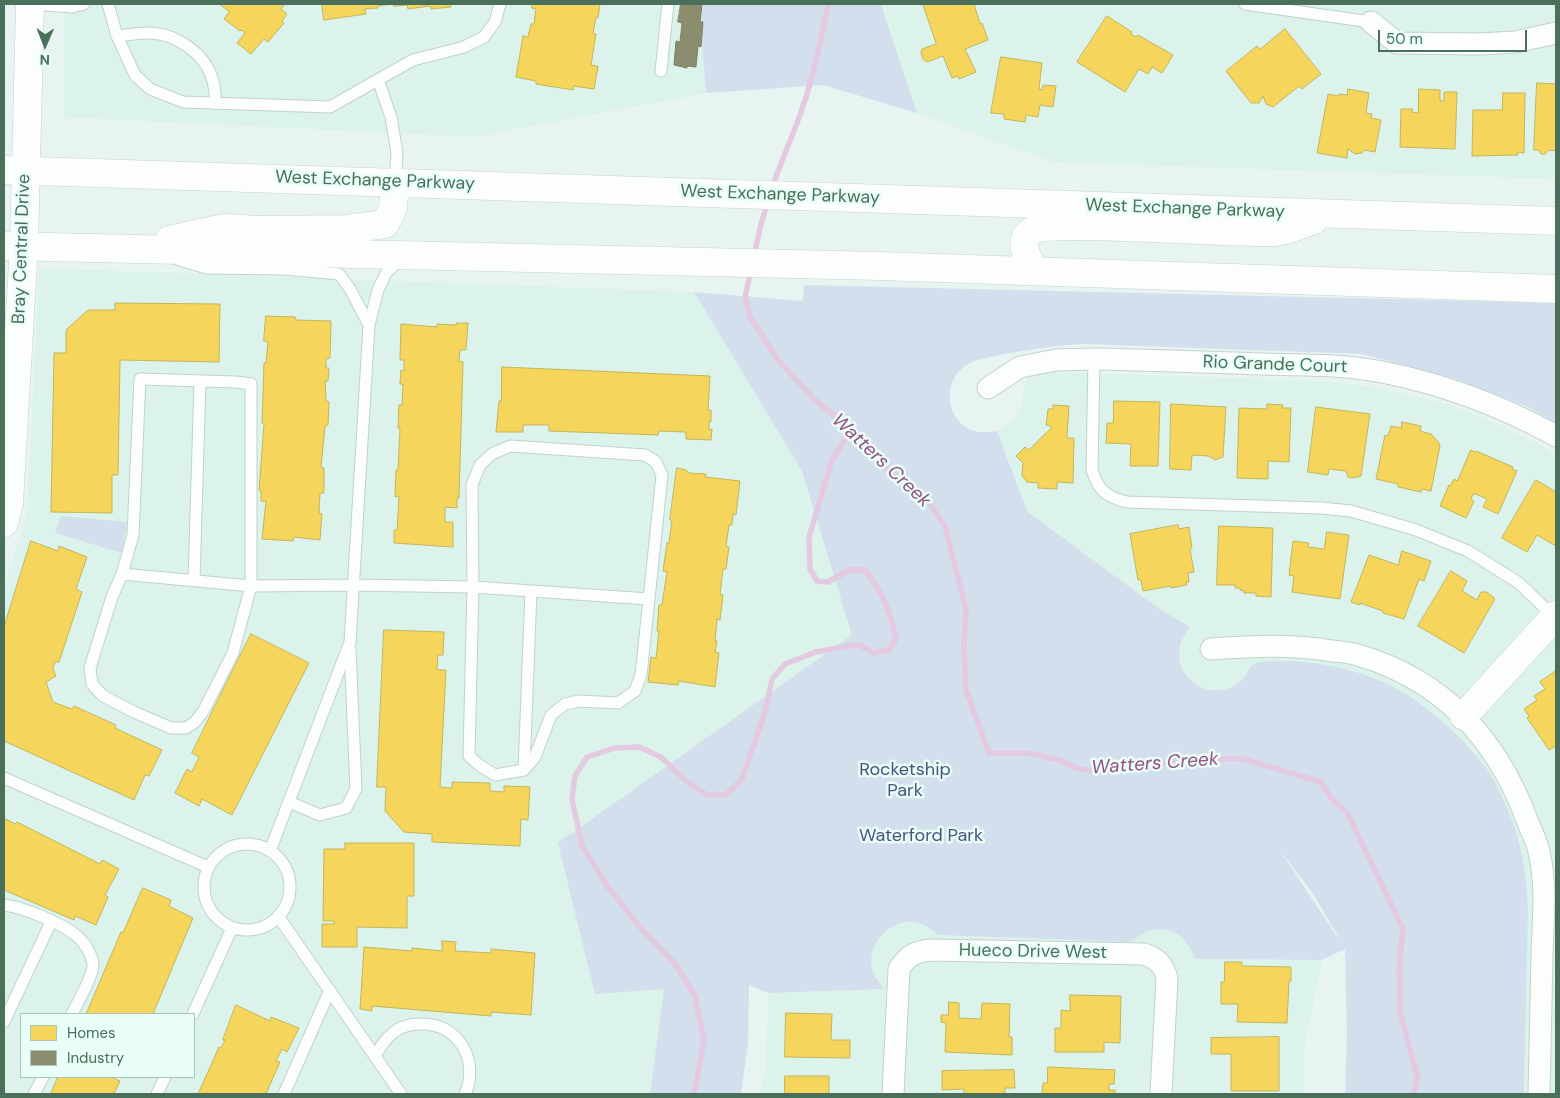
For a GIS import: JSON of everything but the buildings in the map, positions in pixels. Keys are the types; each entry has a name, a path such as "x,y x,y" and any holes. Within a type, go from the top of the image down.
{"main road":[{"name":"Bray Central Drive","path":"4,523 10,504 14,170 30,4"},
{"name":"West Exchange Parkway","path":"14,170 1556,221"},
{"path":"141,249 224,228 258,230 346,229 385,224 393,208 395,182"},
{"path":"1034,271 1027,257 1025,240 1029,232 1040,228 1276,232 1332,214"},
{"path":"14,246 880,266 1556,289"},
{"path":"1464,716 1556,617"}],"street":[{"path":"1371,22 1397,43 1489,44 1515,42 1556,33"},
{"name":"Rio Grande Court","path":"988,388 1020,367 1056,360 1094,358 1339,366 1382,372 1442,387 1469,396 1533,423 1556,436"},
{"path":"1211,648 1269,646 1316,648 1358,654 1397,670 1430,688 1464,716 1483,737 1515,789 1539,852 1544,891 1539,1094"},
{"name":"Hueco Drive West","path":"894,1094 899,969 906,958 921,951 930,950 1144,954 1153,957 1160,962 1165,970 1167,979 1161,1094"}],"lane":[{"path":"30,4 72,7 84,4"},
{"path":"108,4 117,36 136,75 150,89 183,102 330,107 413,60 464,47 484,37 495,22 500,4"},
{"path":"661,71 668,4"},
{"path":"1245,4 1371,22"},
{"path":"117,36 149,33 168,36 190,47 204,62 214,81 216,104"},
{"path":"378,80 391,117 397,153 395,182"},
{"path":"141,249 206,268 284,269 339,274 350,289 369,324"},
{"path":"289,802 320,815 346,808 356,789 350,644 369,324 378,290 386,274 405,255"},
{"path":"1094,358 1092,470 1096,482 1104,492 1114,499 1127,502 1321,508 1351,511 1416,530 1468,551 1519,583 1556,617"},
{"path":"140,379 200,382 251,384 251,586 232,653 204,710 195,722 186,728 171,728 103,696 92,684 90,668 112,597 122,574 133,535 140,379"},
{"path":"194,580 200,382"},
{"path":"510,446 645,455 656,462 662,475 649,599 641,675 635,691 618,703 580,701 565,704 551,715 535,757 524,770 495,774 479,765 469,756 473,587 472,485 480,465 492,454 510,446"},
{"path":"122,574 251,586 473,587 649,599"},
{"path":"524,770 531,591"},
{"path":"270,850 350,644"},
{"path":"4,778 208,867"},
{"path":"244,844 258,845 270,850 281,860 287,872 290,886 288,899 282,912 273,921 260,928 247,930 232,928 219,920 210,909 204,896 204,881 208,867 217,855 229,847 244,844"},
{"path":"4,905 17,907 51,922 79,937 89,950 93,965 72,1013"},
{"path":"278,916 401,1094"},
{"path":"4,1022 51,922"},
{"path":"193,1013 232,928"},
{"path":"284,1094 330,990"},
{"path":"375,1056 383,1042 395,1031 411,1024 428,1024 444,1029 457,1038 466,1052 471,1068 470,1085 465,1094"},
{"path":"34,1094 42,1078"},
{"path":"157,1094 164,1078"}],"shaded area":[{"path":"65,4 699,4 706,93 474,137 64,117"},
{"path":"881,4 1556,4 1556,179 1053,162 917,113"},
{"path":"39,268 694,292 802,471 853,635 681,756 664,989 650,1094 4,1094 4,586 27,517"},
{"path":"1050,372 1324,381 1374,387 1450,405 1501,426 1545,448 1556,456 1556,1094 1524,1094 1527,888 1522,849 1494,779 1469,748 1443,722 1411,698 1378,679 1340,668 1301,661 1251,666 1245,677 1236,685 1225,690 1213,691 1191,681 1184,672 1179,649 1183,637 1190,627 1158,608 1027,511 997,431 1010,423 1021,407 1025,382 1030,376"},
{"path":"917,923 929,928 938,935 1129,942 1143,933 1154,929 1165,929 1185,939 1192,948 1196,959 1322,960 1305,1043 1303,1094 759,1094 766,1065 768,993 884,989 876,979 872,968 872,955 876,943 883,933 893,926"}],"green space":[{"path":"699,4 881,4 917,113 823,85 706,93"},
{"path":"804,285 1556,303 1556,423 1526,406 1456,379 1362,354 1085,344 1064,345 1015,352 974,361 957,373 952,382 950,392 950,402 953,411 957,419 965,426 977,432 997,431 1027,511 1158,608 1190,627 1181,644 1179,655 1183,669 1192,681 1205,688 1221,690 1230,688 1242,680 1251,666 1265,661 1305,662 1353,671 1392,686 1409,696 1457,735 1483,764 1496,783 1519,840 1526,882 1528,912 1524,1094 1345,1094 1347,1034 1345,949 1322,960 1195,959 1183,938 1163,929 1146,932 1129,942 938,935 924,925 908,922 899,924 883,934 873,949 871,958 872,968 875,977 884,989 768,993 749,985 748,1043 741,1094 650,1094 664,989 595,994 558,843 852,635 802,471 694,292 803,301","holes":["1279,849 1312,892 1339,938"]},
{"path":"61,516 127,522 122,553 55,533"}],"waterway":[{"name":"Watters Creek","path":"772,188 806,96 817,57 828,4"},
{"name":"Watters Creek","path":"754,256 768,202"},
{"name":"Watters Creek","path":"751,270 745,297 750,317 778,360 814,399 851,429 879,462 925,497 945,526 966,609 964,646 966,690 989,753 1029,753 1059,760 1078,769 1102,771 1151,766 1185,759 1243,759 1321,782 1331,798 1348,814 1403,929 1399,966 1400,1012 1418,1079 1413,1094"},
{"path":"693,1094 704,1040 695,996 676,965 639,926 607,886 582,846 572,799 575,776 587,757 615,748 639,747 661,757 686,781 707,795 726,795 742,779 766,709 772,679 785,664 816,652 849,646 860,645 873,653 889,650 896,639 891,620 881,595 865,570 849,570 828,582 817,581 810,569 809,537 832,460 851,429"}],"park label":[{"name":"Rocketship Park","path":"905,780"},
{"name":"Waterford Park","path":"921,836"}]}
